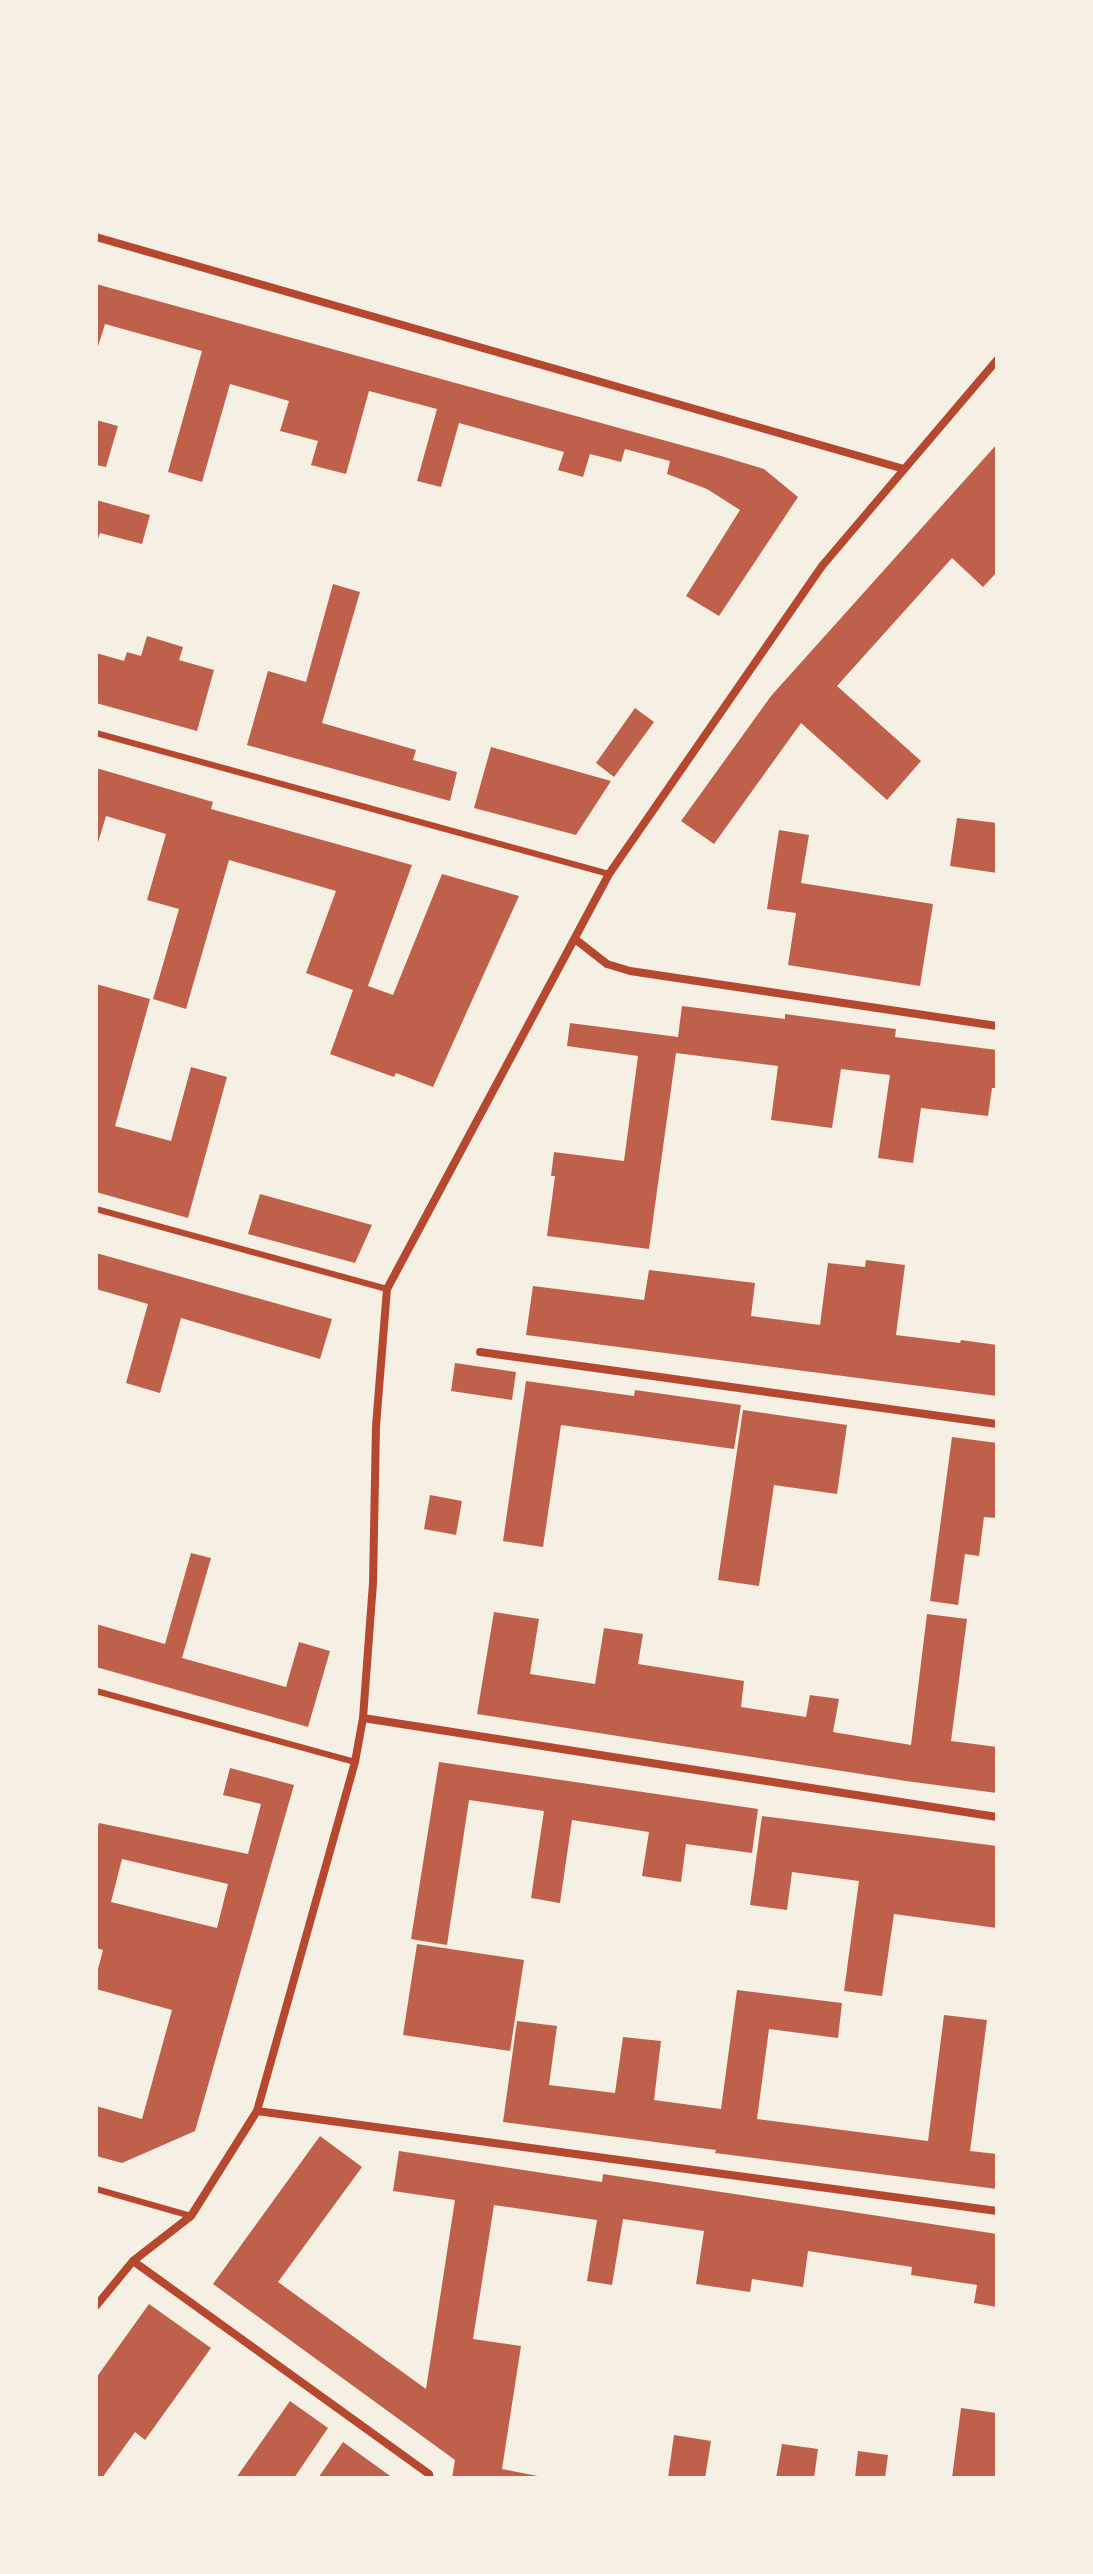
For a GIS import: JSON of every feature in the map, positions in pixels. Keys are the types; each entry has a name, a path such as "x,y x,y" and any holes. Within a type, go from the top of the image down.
{"street":[{"path":"96,237 904,469"},
{"path":"96,2306 133,2261 191,2216 257,2111 355,1762 363,1718 373,1583 376,1426 387,1289 609,874 822,566 997,360"},
{"path":"575,939 607,964 630,971 997,1026"},
{"path":"480,1352 997,1424"},
{"path":"363,1718 997,1817"},
{"path":"257,2111 997,2211"},
{"path":"133,2261 430,2478"}],"lane":[{"path":"96,733 609,874"},
{"path":"96,1209 387,1289"},
{"path":"96,1691 355,1762"},
{"path":"96,2189 191,2216"}],"building":[{"path":"96,284 764,469 798,497 719,616 686,596 740,510 707,489 667,474 670,461 625,449 621,462 590,454 583,477 558,470 564,452 459,423 441,487 417,481 437,409 369,391 346,474 311,465 318,441 280,431 289,401 230,384 202,482 168,472 202,351 105,324 96,353"},
{"path":"96,420 118,426 106,467 96,465"},
{"path":"997,444 997,572 983,587 952,558 837,686 921,761 887,800 801,723 714,844 681,821 771,696"},
{"path":"96,500 150,515 142,544 100,533 96,545"},
{"path":"333,584 360,592 322,723 416,750 413,760 457,772 450,801 247,745 268,671 306,682"},
{"path":"147,636 183,647 179,660 214,670 197,731 96,703 96,653 124,661 127,652 141,656"},
{"path":"635,708 654,722 614,777 596,763"},
{"path":"491,747 611,781 576,835 474,808"},
{"path":"96,768 213,802 211,809 412,865 368,986 393,995 442,874 519,896 433,1087 330,1054 353,990 306,973 336,891 229,860 186,1009 153,999 179,909 147,900 166,834 106,816 96,849"},
{"path":"957,818 997,823 997,873 950,866"},
{"path":"779,830 809,835 801,883 933,904 920,986 788,965 796,913 767,909"},
{"path":"96,984 150,999 115,1126 171,1141 191,1067 227,1077 188,1218 96,1192"},
{"path":"682,1006 785,1019 785,1014 896,1029 895,1037 997,1050 997,1088 992,1088 988,1116 921,1108 913,1163 878,1158 890,1075 841,1069 832,1128 771,1120 778,1066 676,1053 649,1249 547,1236 555,1176 551,1176 554,1152 624,1161 638,1056 567,1046 570,1023 678,1037"},
{"path":"260,1194 372,1225 355,1263 248,1234"},
{"path":"96,1253 332,1319 320,1359 181,1318 160,1393 126,1383 148,1304 96,1289"},
{"path":"866,1260 905,1265 896,1335 997,1345 997,1396 526,1335 533,1286 644,1300 649,1270 755,1283 751,1316 820,1325 828,1263 865,1267"},
{"path":"455,1363 516,1372 512,1400 451,1391"},
{"path":"526,1381 634,1396 635,1390 741,1405 734,1449 561,1425 543,1547 503,1541"},
{"path":"743,1410 847,1425 837,1494 774,1485 759,1586 718,1580"},
{"path":"952,1437 997,1443 997,1518 984,1517 979,1556 965,1554 958,1605 930,1601"},
{"path":"430,1495 462,1501 456,1535 424,1529"},
{"path":"191,1553 211,1558 182,1658 286,1687 299,1642 330,1651 308,1727 96,1667 96,1624 165,1644"},
{"path":"494,1612 539,1619 530,1674 595,1684 604,1628 643,1634 638,1664 744,1681 741,1707 806,1717 810,1695 839,1699 833,1732 911,1745 927,1614 967,1619 951,1741 997,1747 997,1793 477,1714"},
{"path":"439,1762 758,1809 752,1853 686,1844 681,1882 642,1876 649,1832 572,1820 560,1903 531,1898 544,1811 469,1800 447,1945 411,1939"},
{"path":"230,1768 294,1785 195,2131 122,2163 96,2156 96,2106 142,2119 172,2010 96,1989 103,1950 96,1948 96,1833 99,1823 248,1854 261,1804 223,1795","holes":["122,1859 228,1884 217,1928 111,1902"]},
{"path":"762,1816 997,1846 997,1928 894,1914 882,1996 844,1991 859,1881 792,1872 787,1910 750,1905"},
{"path":"417,1944 524,1960 510,2051 403,2035"},
{"path":"737,1990 842,2003 838,2038 769,2029 757,2119 928,2141 944,2015 987,2020 970,2151 997,2154 997,2189 503,2122 517,2021 557,2026 549,2085 615,2093 623,2037 661,2041 654,2100 721,2109"},
{"path":"320,2136 362,2167 278,2282 426,2389 455,2200 393,2191 399,2151 602,2182 603,2174 997,2234 997,2307 974,2303 977,2285 911,2275 912,2267 808,2251 803,2287 752,2279 750,2292 696,2284 704,2231 623,2219 612,2285 587,2281 597,2220 494,2205 473,2339 521,2346 502,2469 548,2478 452,2478 455,2460 213,2284"},
{"path":"149,2304 211,2348 145,2440 135,2432 102,2478 96,2478 96,2378"},
{"path":"290,2401 328,2428 294,2478 236,2478"},
{"path":"961,2408 997,2413 997,2478 952,2478"},
{"path":"674,2435 711,2441 705,2478 668,2478"},
{"path":"343,2442 393,2478 318,2478"},
{"path":"782,2444 818,2449 814,2478 776,2478"},
{"path":"858,2451 888,2455 885,2478 855,2478"}]}
